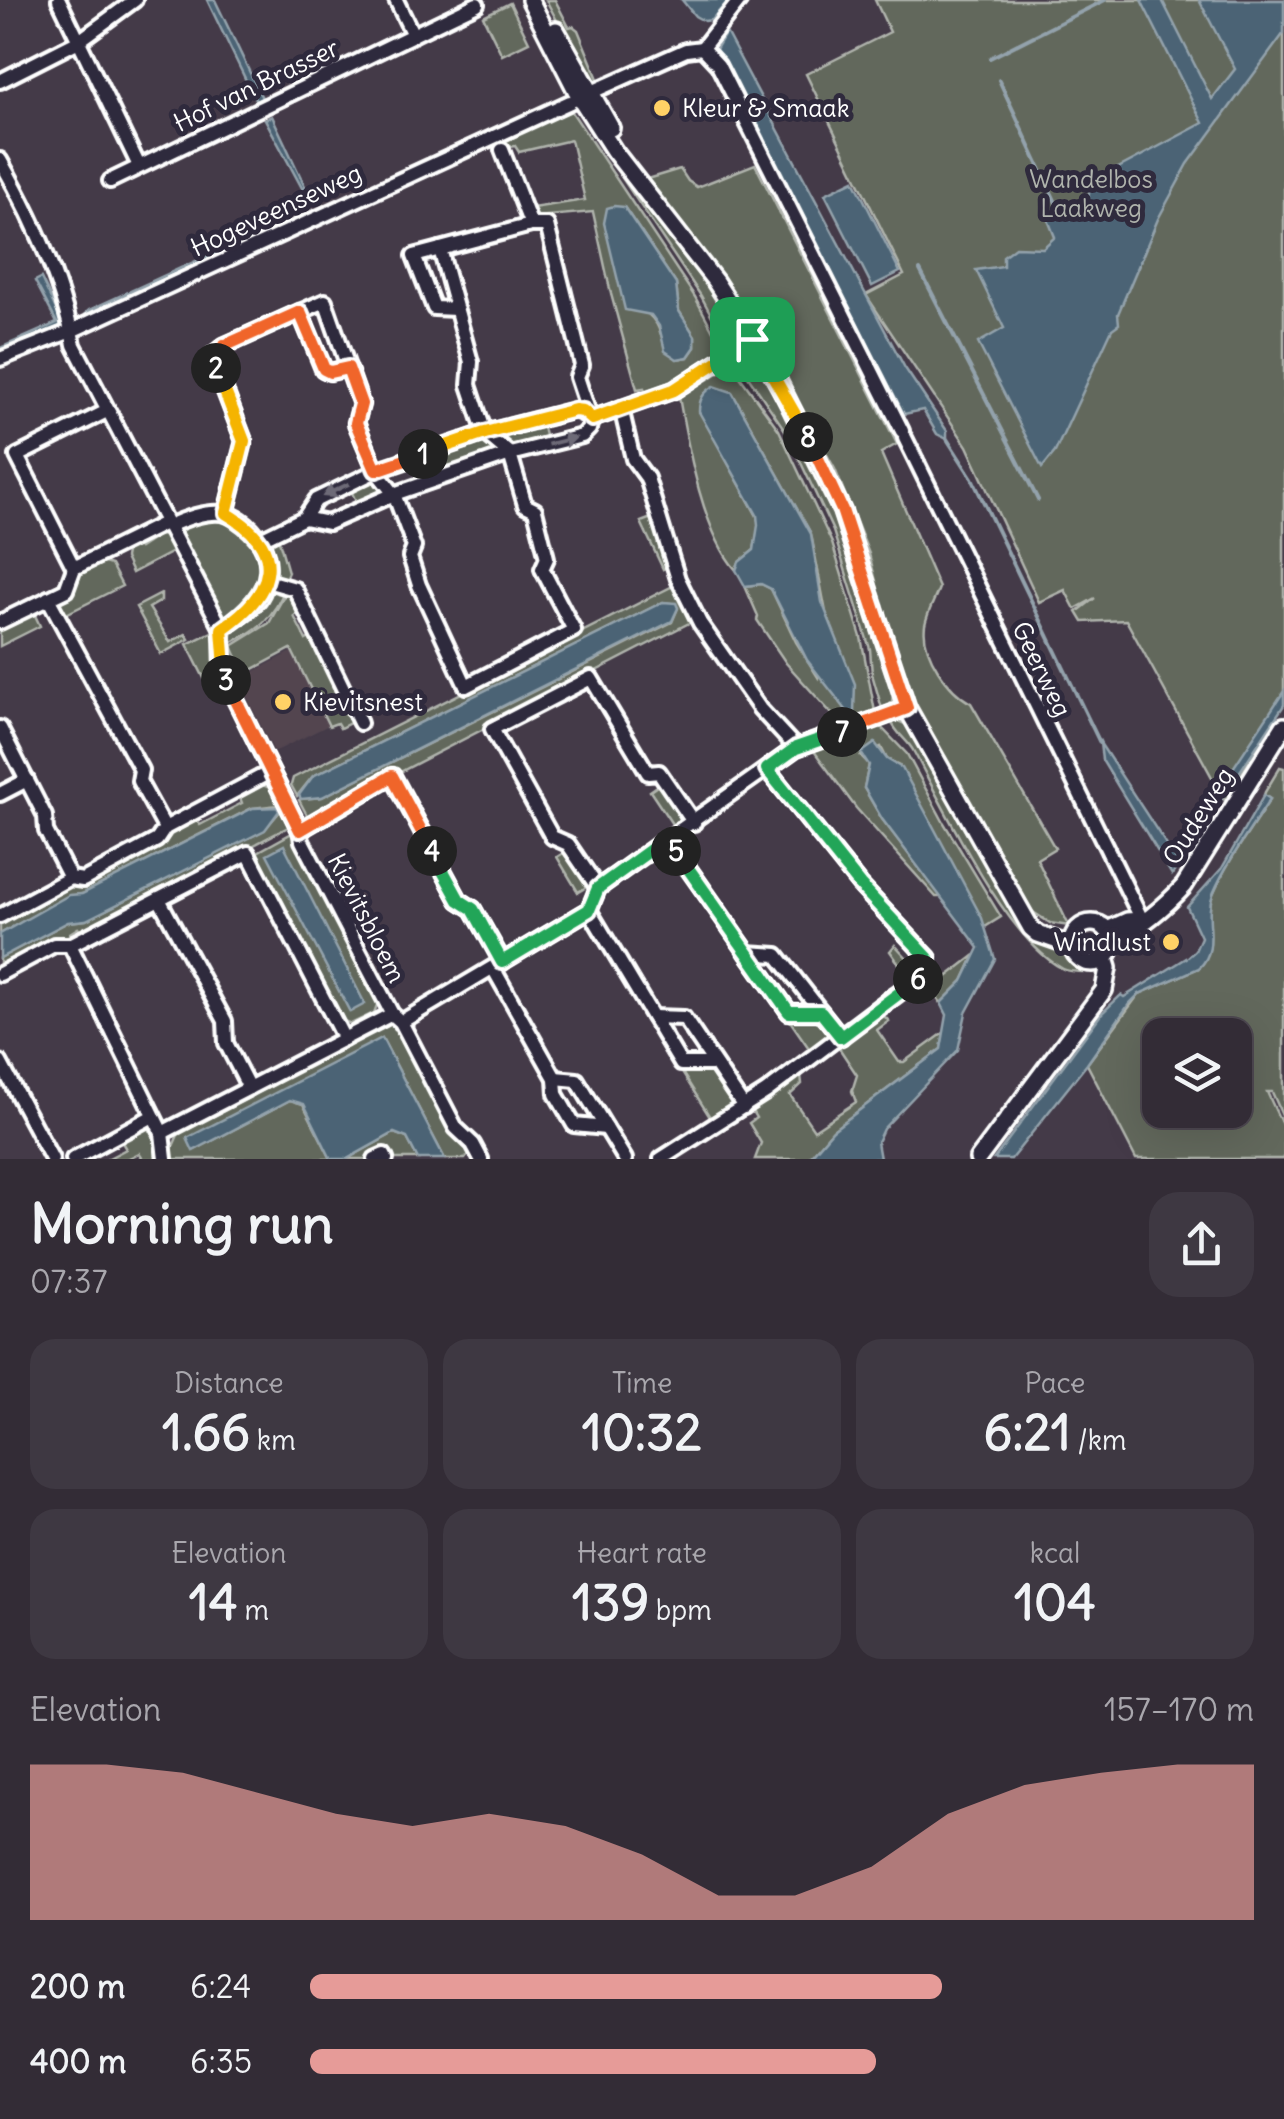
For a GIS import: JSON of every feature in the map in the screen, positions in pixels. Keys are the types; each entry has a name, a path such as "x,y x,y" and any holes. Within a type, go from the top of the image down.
{"main road":[{"path":"530,0 580,98 623,149 628,164 715,281 806,432 842,510 907,708 980,842 1023,909 1072,940 1078,958 1104,948 1106,983 978,1159"},
{"path":"541,0 580,98"},
{"name":"Oudeweg","path":"1104,948 1127,921 1142,920 1169,903 1191,877 1284,726"},
{"name":"Oudeweg","path":"1072,940 1089,922 1099,924 1104,948"}],"street":[{"path":"59,0 140,166"},
{"path":"0,81 79,40 136,0"},
{"path":"396,0 413,34"},
{"path":"702,48 740,0"},
{"name":"Hof van Brasser","path":"110,182 477,4"},
{"name":"Hogeveenseweg","path":"0,359 686,50 702,48"},
{"name":"Geerweg","path":"702,48 718,65 1142,920"},
{"path":"502,150 531,225"},
{"name":"Kievitsbloem","path":"0,160 60,293 74,345 222,629 223,675 302,841 456,1128 473,1144 481,1159"},
{"path":"304,518 328,523 394,494 510,454 582,436 589,429 592,419 577,377 582,365 549,228 531,225 414,256 434,308 456,309"},
{"path":"226,513 244,441 212,356 224,346 325,301 361,404 356,423 376,470 394,494 414,546 410,557 418,585 466,686 574,630 542,569 547,558 535,510 525,505 510,454 485,433 469,385 471,362 440,249"},
{"path":"300,312 324,369 330,372 348,368"},
{"path":"592,419 674,390 752,339"},
{"path":"621,408 633,459 646,478 678,579 700,623 760,709 796,748"},
{"path":"261,539 304,518 316,500 376,470 485,433 575,410 592,419"},
{"path":"74,568 16,456 107,411"},
{"path":"0,622 66,590 74,568 167,525 210,513 226,513 261,539 268,559 267,581 258,600 222,629"},
{"path":"267,581 296,588 360,723"},
{"path":"48,598 141,770 139,782 165,828"},
{"path":"598,888 568,844 552,837 492,729 591,678 648,773 659,772 694,822"},
{"path":"162,1133 498,965 589,910 598,888 796,748 907,708"},
{"path":"0,728 5,749 28,780 45,816 46,831 70,878"},
{"path":"661,1159 744,1108 929,969 928,958 860,885 767,769"},
{"path":"0,916 70,878 84,880 157,840 165,828 270,772"},
{"path":"300,830 392,776 459,900 473,909 555,1078 556,1094 574,1125 606,1128"},
{"path":"0,794 28,780"},
{"path":"667,838 789,1012 821,1012"},
{"path":"0,974 54,945 70,945 248,852 344,1039"},
{"path":"159,899 224,1021 226,1043 250,1088"},
{"path":"589,910 681,1064 714,1064"},
{"path":"70,945 162,1133 165,1159"},
{"path":"747,953 777,954 841,1037"},
{"path":"652,1017 684,1018 744,1108"},
{"path":"0,1062 52,1159"},
{"path":"555,1078 577,1080 625,1159"},
{"path":"73,1159 153,1116"}],"shaded area":[{"name":"Kievitsnest","path":"293,651 329,725 274,752 238,680"}],"green space":[{"path":"546,0 555,0 569,27 578,30 598,79 595,84 590,82"},
{"name":"Wandelbos Laakweg","path":"875,0 1284,0 1284,703 1225,801 1126,620 1083,622 1077,612 1095,598 1075,609 1065,590 1039,602 967,446 866,295 904,275 806,74 890,32"},
{"path":"510,3 529,42 502,55 483,16"},
{"path":"570,109 695,297 722,348 721,354 647,397 644,388 637,389 593,212 536,217 532,208 585,200 571,140 519,152 515,146 504,148 500,138","holes":["624,207 676,284 679,311 695,336 695,347 688,357 677,359 647,313"]},
{"path":"586,119 647,209 708,285 734,327 729,348 701,296"},
{"path":"755,164 897,444 881,453 939,588 925,625 927,647 945,680 971,703 1055,848 1037,859 1069,926 1050,923 1033,912 944,769 901,679 869,554 835,469 779,369 724,284 647,179 680,169 697,187"},
{"path":"743,355 757,363 817,474 842,532 893,694 892,702 883,712 872,674 870,649 833,531 787,433 735,357"},
{"path":"725,369 735,370 779,430 832,543 861,637 875,712 841,724 786,663 757,620 745,586 761,584 771,589 818,677 828,623 811,534 732,392 714,387 702,397 700,412 759,525 754,550 739,562 736,570 714,534 698,488 679,397"},
{"path":"542,423 546,440 510,449 503,445 506,433"},
{"path":"483,438 493,443 494,450 489,456 440,473 434,456"},
{"path":"378,479 383,489 379,495 357,504 350,488"},
{"path":"654,517 669,566 663,569 641,522"},
{"path":"200,519 223,522 241,531 254,544 260,559 261,576 255,592 243,608 223,620 176,531"},
{"path":"159,535 165,536 174,551 132,573 125,558 127,548 136,544 139,548"},
{"path":"278,537 288,572 284,581 273,576 269,548"},
{"path":"101,562 111,565 122,586 60,617 56,601 76,574"},
{"path":"673,586 691,622 309,819 299,800 322,797 672,622 678,608 663,602 313,776 297,796 291,785 293,778"},
{"path":"270,588 285,588 270,615 257,628 230,643 234,627"},
{"path":"288,589 301,612 294,616 306,640 310,638 352,722 340,728 337,723 329,726 291,649 244,674 232,646 269,623"},
{"path":"161,594 161,601 149,608 170,642 186,634 189,639 161,654 136,607"},
{"path":"34,613 40,626 0,646 0,630"},
{"path":"216,630 215,680 207,684 187,644"},
{"path":"891,721 910,726 962,826 1026,928 1066,951 1086,972 1063,969 1020,931 979,871 914,752 893,726"},
{"path":"880,726 907,754 1001,917 985,927 899,765 887,759 881,747 861,756 869,764 864,788 882,819 942,897 936,897 856,808 811,747 832,740 834,748 838,747 837,742"},
{"path":"1280,767 1284,768 1284,1119 1272,1092 1267,1092 1284,1129 1284,1159 1136,1159 1087,1064 1139,994 1199,968 1205,960 1213,894 1270,799 1264,795"},
{"path":"660,784 685,820 674,827 650,791"},
{"path":"263,785 272,789 279,805 252,808 82,894 69,896 0,934 0,922 73,883 84,885 162,847 166,833 195,818 200,825 242,803 239,795"},
{"path":"282,809 290,826 83,935 78,928 70,933 74,940 62,936 0,970 0,958 68,922 86,920 264,830"},
{"path":"292,833 379,1000 374,1013 351,1024 341,1020 254,854"},
{"path":"565,852 588,886 578,892 557,857"},
{"path":"895,945 911,962 918,955 925,965 910,979 890,951"},
{"path":"975,955 963,981 941,1003 931,989"},
{"path":"884,1016 889,1021 877,1030 899,1062 945,1032 941,1049 833,1130 808,1159 755,1159 761,1143 749,1123 756,1118 752,1111 801,1075 802,1084 790,1095 814,1130 856,1102 852,1091 857,1075 839,1048"},
{"path":"820,1017 832,1036 813,1054 788,1018"},
{"path":"391,1023 396,1025 455,1138 471,1152 465,1159 445,1159 382,1038 193,1151 290,1100 303,1104 331,1159 172,1159 170,1153 178,1135"},
{"path":"681,1071 714,1072 734,1099 732,1110 713,1122"},
{"path":"147,1126 155,1140 156,1159 143,1159 139,1153 127,1159 107,1159 126,1149 120,1139"},
{"path":"394,1133 407,1138 418,1159 394,1159 387,1148 365,1159 347,1159"}],"water":[{"path":"207,0 215,0 262,98 256,101"},
{"path":"682,0 729,0 711,20 704,21"},
{"path":"1141,0 1162,0 1212,99 1235,69 1199,0 1284,0 1284,33 1188,164 1158,219 1118,314 1119,324 1112,329 1055,452 1042,468 978,343 1004,328 976,270 1003,266 1003,256 1015,247 1043,248 1055,237 1046,215 1069,201 1078,208 1088,203 1090,183 1203,123"},
{"path":"726,32 905,368 947,431 947,439 937,434 923,410 904,414 716,49"},
{"path":"272,116 310,197 309,201 265,119"},
{"path":"854,180 900,272 872,286 825,194"},
{"path":"624,207 676,284 679,311 695,336 695,347 688,357 677,359 665,351 659,326 651,315 625,310 604,223 607,208"},
{"path":"259,232 260,236 85,314 89,310"},
{"path":"41,278 61,326 0,353 0,348 57,323 35,281"},
{"path":"714,386 732,392 811,534 822,602 855,684 854,712 850,715 807,660 771,589 761,584 745,586 736,570 739,562 754,550 757,515 699,412 702,397"},
{"path":"663,602 676,603 678,608 672,621 322,797 301,799 299,795 313,776"},
{"path":"1284,691 1284,705 1209,818 1206,809"},
{"path":"875,743 887,759 902,768 982,918 995,959 966,1013 958,1050 883,1129 877,1142 880,1159 808,1159 833,1130 941,1049 947,1015 941,1003 963,981 979,948 882,819 864,788 869,765 861,753"},
{"path":"1100,743 1179,864 1172,875 1102,760"},
{"path":"1264,795 1270,799 1213,894 1206,960 1199,968 1139,994 1011,1159 994,1159 1102,1013 1121,995 1124,997 1195,951 1201,937 1187,907 1222,868"},
{"path":"277,807 279,811 265,830 86,920 68,922 0,958 0,934 69,895 82,894 253,808"},
{"path":"284,845 365,1004 350,1012 267,854"},
{"path":"382,1038 445,1159 418,1159 407,1138 394,1133 347,1159 331,1159 304,1104 290,1100 193,1151 187,1138"}],"waterway":[{"path":"990,58 1105,0"},
{"path":"999,80 1058,207"},
{"path":"920,270 1038,500"},
{"path":"947,439 972,478 1100,743"}],"place":[{"name":"Kleur & Smaak","path":"662,108"},
{"name":"Kievitsnest","path":"283,702"},
{"name":"Windlust","path":"1171,942"}],"route":[{"path":"300,312 324,369 330,372 348,368 361,404 356,423 376,470 485,433 575,410 592,419 658,398 752,339 806,432 842,510 907,708 796,748 767,769 860,885 928,958 929,969 917,980 841,1037 821,1012 789,1012 667,838 598,888 589,910 502,962 473,909 459,900 392,776 300,830 223,675 222,629 258,600 267,581 268,559 261,539 226,513 244,441 212,360 214,353 224,346 300,312"}]}
